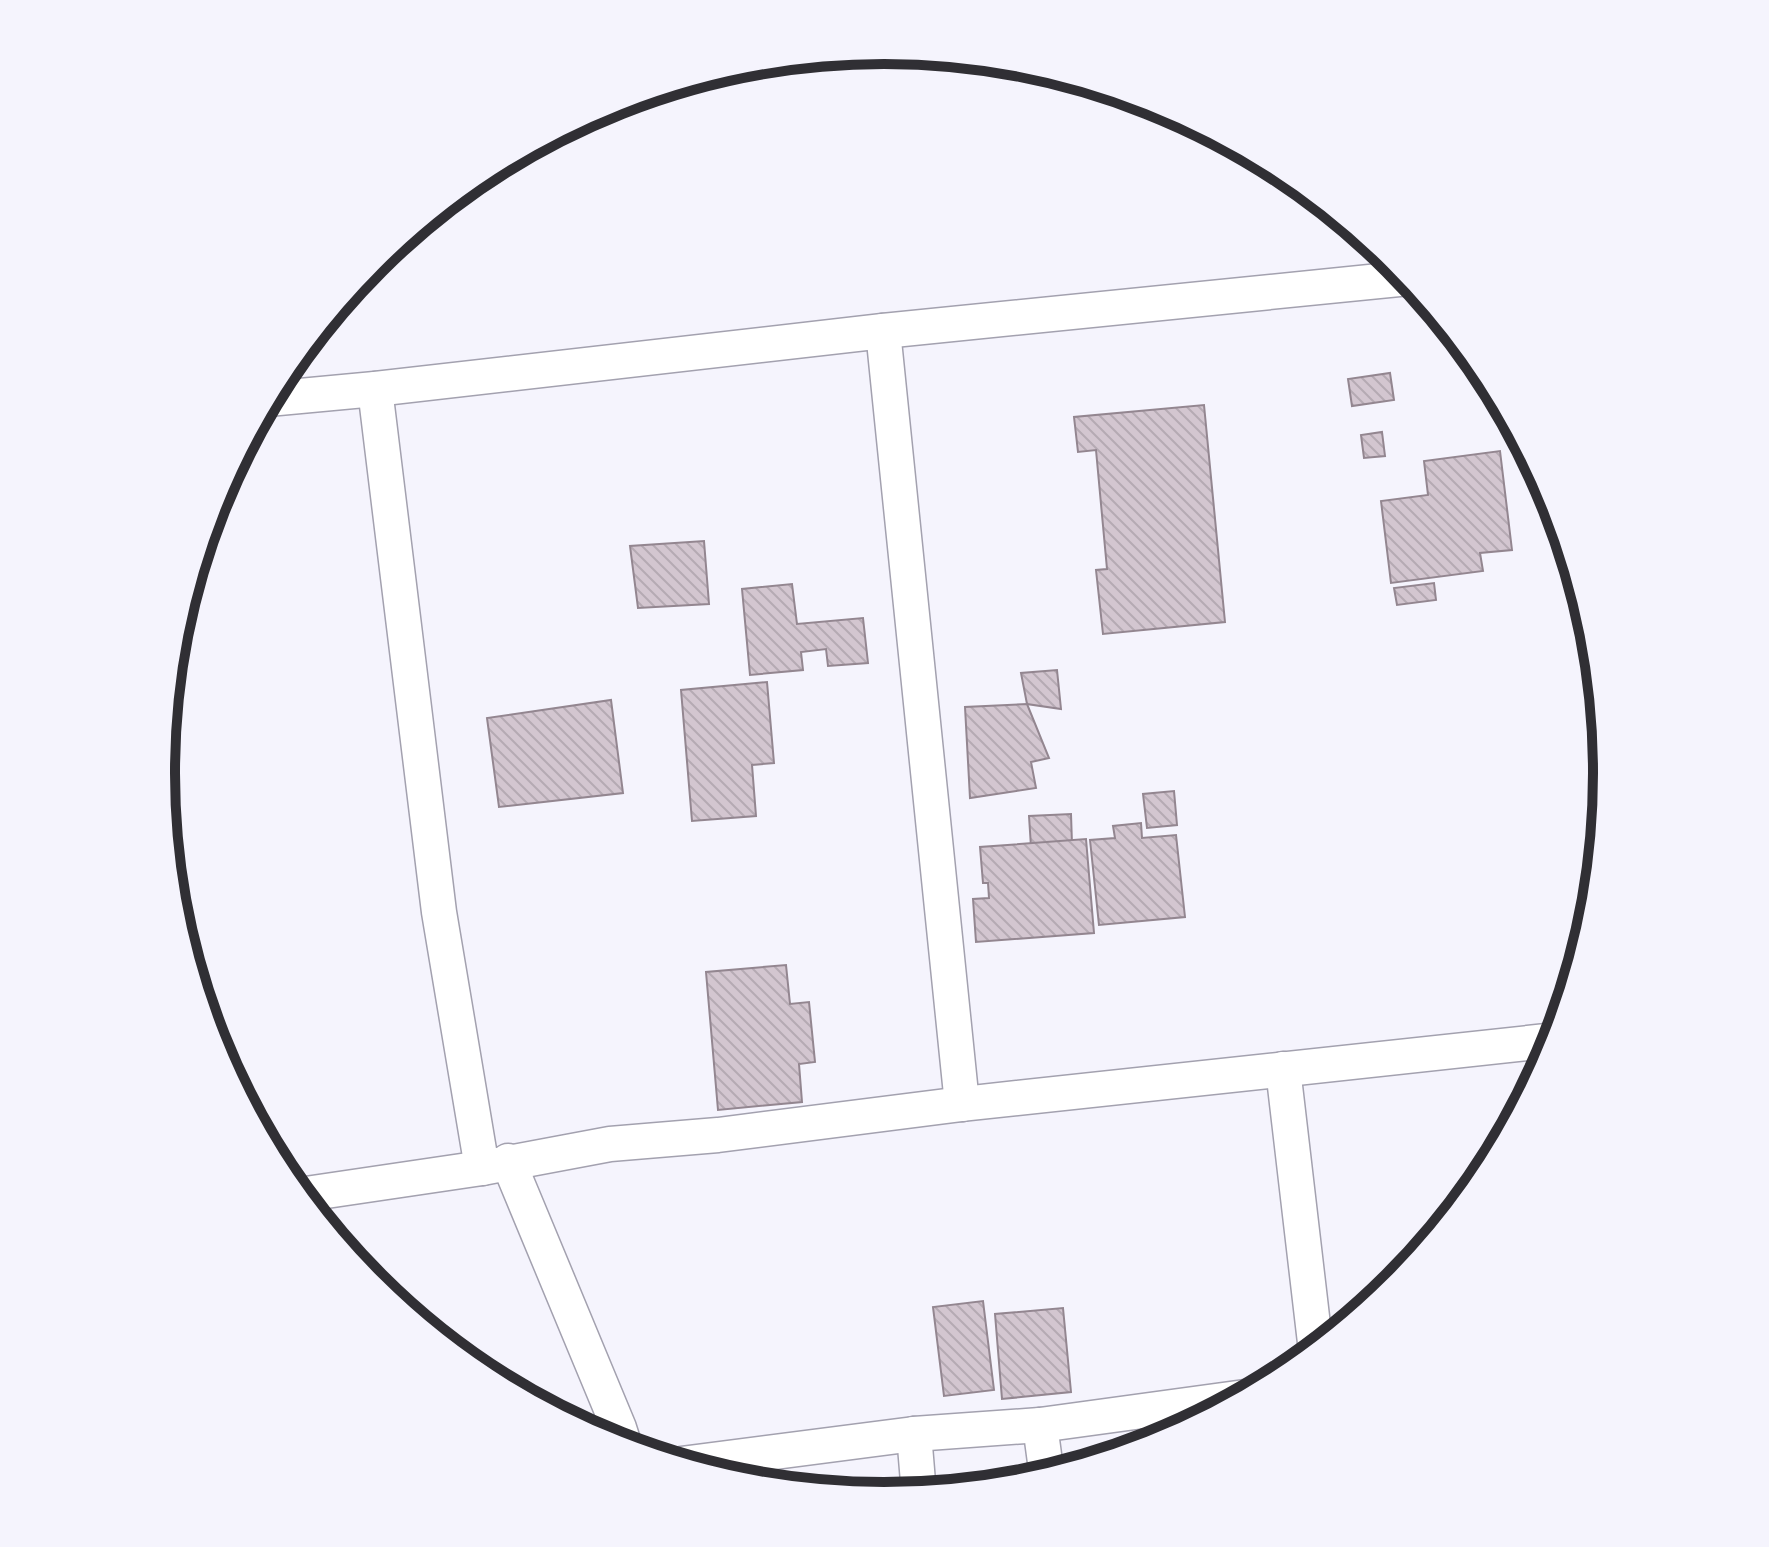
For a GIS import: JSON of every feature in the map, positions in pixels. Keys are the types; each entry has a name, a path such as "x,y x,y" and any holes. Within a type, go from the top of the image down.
{"street":[{"path":"283,398 883,331 1393,280"},
{"path":"883,331 962,1104"},
{"path":"375,389 439,912 495,1164 620,1432"},
{"path":"313,1193 610,1144 718,1135 962,1104 1541,1042"},
{"path":"1283,1069 1314,1337"},
{"path":"708,1461 914,1434 1040,1425 1214,1401"},
{"path":"1040,1425 1045,1464"},
{"path":"914,1434 918,1482"}],"building":[{"path":"1390,373 1394,400 1352,406 1348,379"},
{"path":"1204,405 1225,622 1103,634 1096,570 1107,569 1096,450 1078,452 1074,417"},
{"path":"1382,432 1385,456 1364,458 1361,435"},
{"path":"1500,451 1512,550 1480,553 1483,571 1391,583 1381,501 1428,495 1424,461"},
{"path":"704,541 709,604 638,608 630,546"},
{"path":"1434,583 1436,600 1397,605 1394,588"},
{"path":"792,584 797,624 863,618 868,663 828,666 826,649 801,652 803,670 750,675 742,589"},
{"path":"1057,670 1061,709 1027,704 1021,673"},
{"path":"767,682 774,763 752,765 756,816 692,821 681,690"},
{"path":"611,700 623,793 499,807 487,718"},
{"path":"1027,704 1049,758 1031,762 1036,788 970,798 965,707"},
{"path":"1174,791 1177,825 1147,828 1143,794"},
{"path":"1071,814 1072,844 1031,847 1029,816"},
{"path":"1141,823 1142,838 1176,835 1185,917 1099,925 1090,840 1115,838 1113,826"},
{"path":"1086,839 1094,933 976,942 973,899 989,898 988,883 983,883 980,847"},
{"path":"786,965 790,1004 809,1002 815,1062 799,1064 802,1102 718,1110 706,972"},
{"path":"983,1301 994,1390 944,1396 933,1307"},
{"path":"1063,1308 1071,1392 1002,1399 995,1314"}]}
